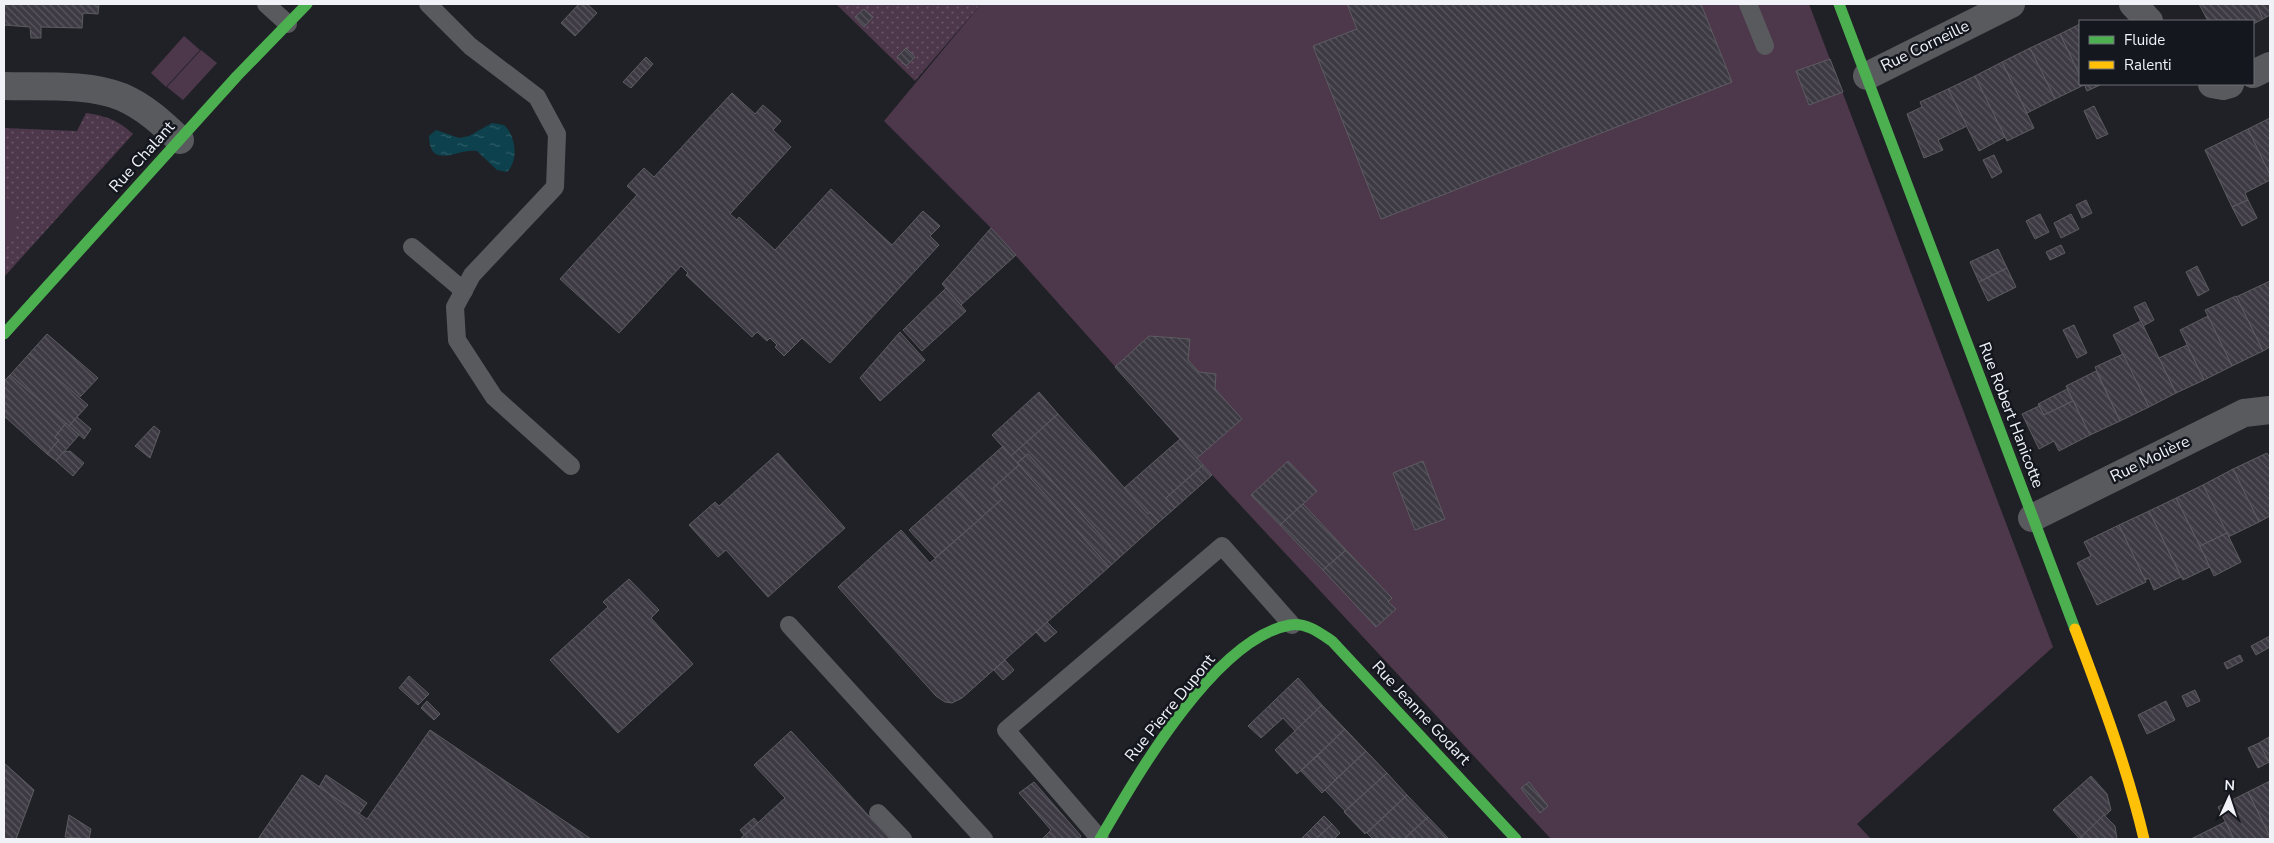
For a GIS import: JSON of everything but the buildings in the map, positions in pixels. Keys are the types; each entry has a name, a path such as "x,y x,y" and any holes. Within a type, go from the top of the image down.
{"street":[{"name":"Rue Chalant","path":"4,334 237,76 307,4"},
{"name":"Rue Robert Hanicotte","path":"1839,4 2125,763 2144,839"},
{"name":"Rue Corneille","path":"1866,76 2011,4"},
{"path":"2133,4 2148,20"},
{"path":"2254,74 2270,66"},
{"path":"4,86 81,89 102,91 120,96 158,119 180,140"},
{"name":"Rue Molière","path":"2032,518 2244,413 2270,410"},
{"name":"Rue Pierre Dupont","path":"1100,839 1150,757 1208,682 1245,646 1264,633 1292,625"},
{"name":"Rue Jeanne Godart","path":"1292,625 1305,626 1319,632 1332,641 1516,839"}],"lane":[{"path":"266,4 288,24"},
{"path":"428,4 470,46 537,97 557,134 555,187 472,275 456,307 457,340 494,397 571,466"},
{"path":"1748,4 1765,46"},
{"path":"412,246 464,291"},
{"path":"1100,839 1006,730 1222,546 1292,625"},
{"path":"789,624 984,839"},
{"path":"878,813 903,839"}],"shaded area":[{"path":"836,4 981,4 915,81"},
{"path":"981,4 1809,4 2053,647 1857,824 1871,839 1551,839 1203,465 991,228 884,121"},
{"path":"184,36 200,50 166,87 151,73"},
{"path":"201,50 217,63 183,100 167,87"},
{"path":"86,113 111,119 133,134 4,277 4,128 77,131"},
{"path":"4,194 13,208 16,222 13,237 4,251"}],"water":[{"path":"492,123 504,125 511,135 514,155 511,167 507,172 497,170 477,151 446,156 434,153 431,147 429,136 436,130 459,138 469,136"}],"traffic: fast":[{"path":"4,334 237,76 307,4"},
{"path":"1839,4 2075,629"},
{"path":"1100,839 1156,747 1206,682 1234,655 1262,635 1296,624 1312,629 1332,641 1516,839"}],"traffic: slow":[{"path":"2075,629 2122,759 2144,839"}]}
